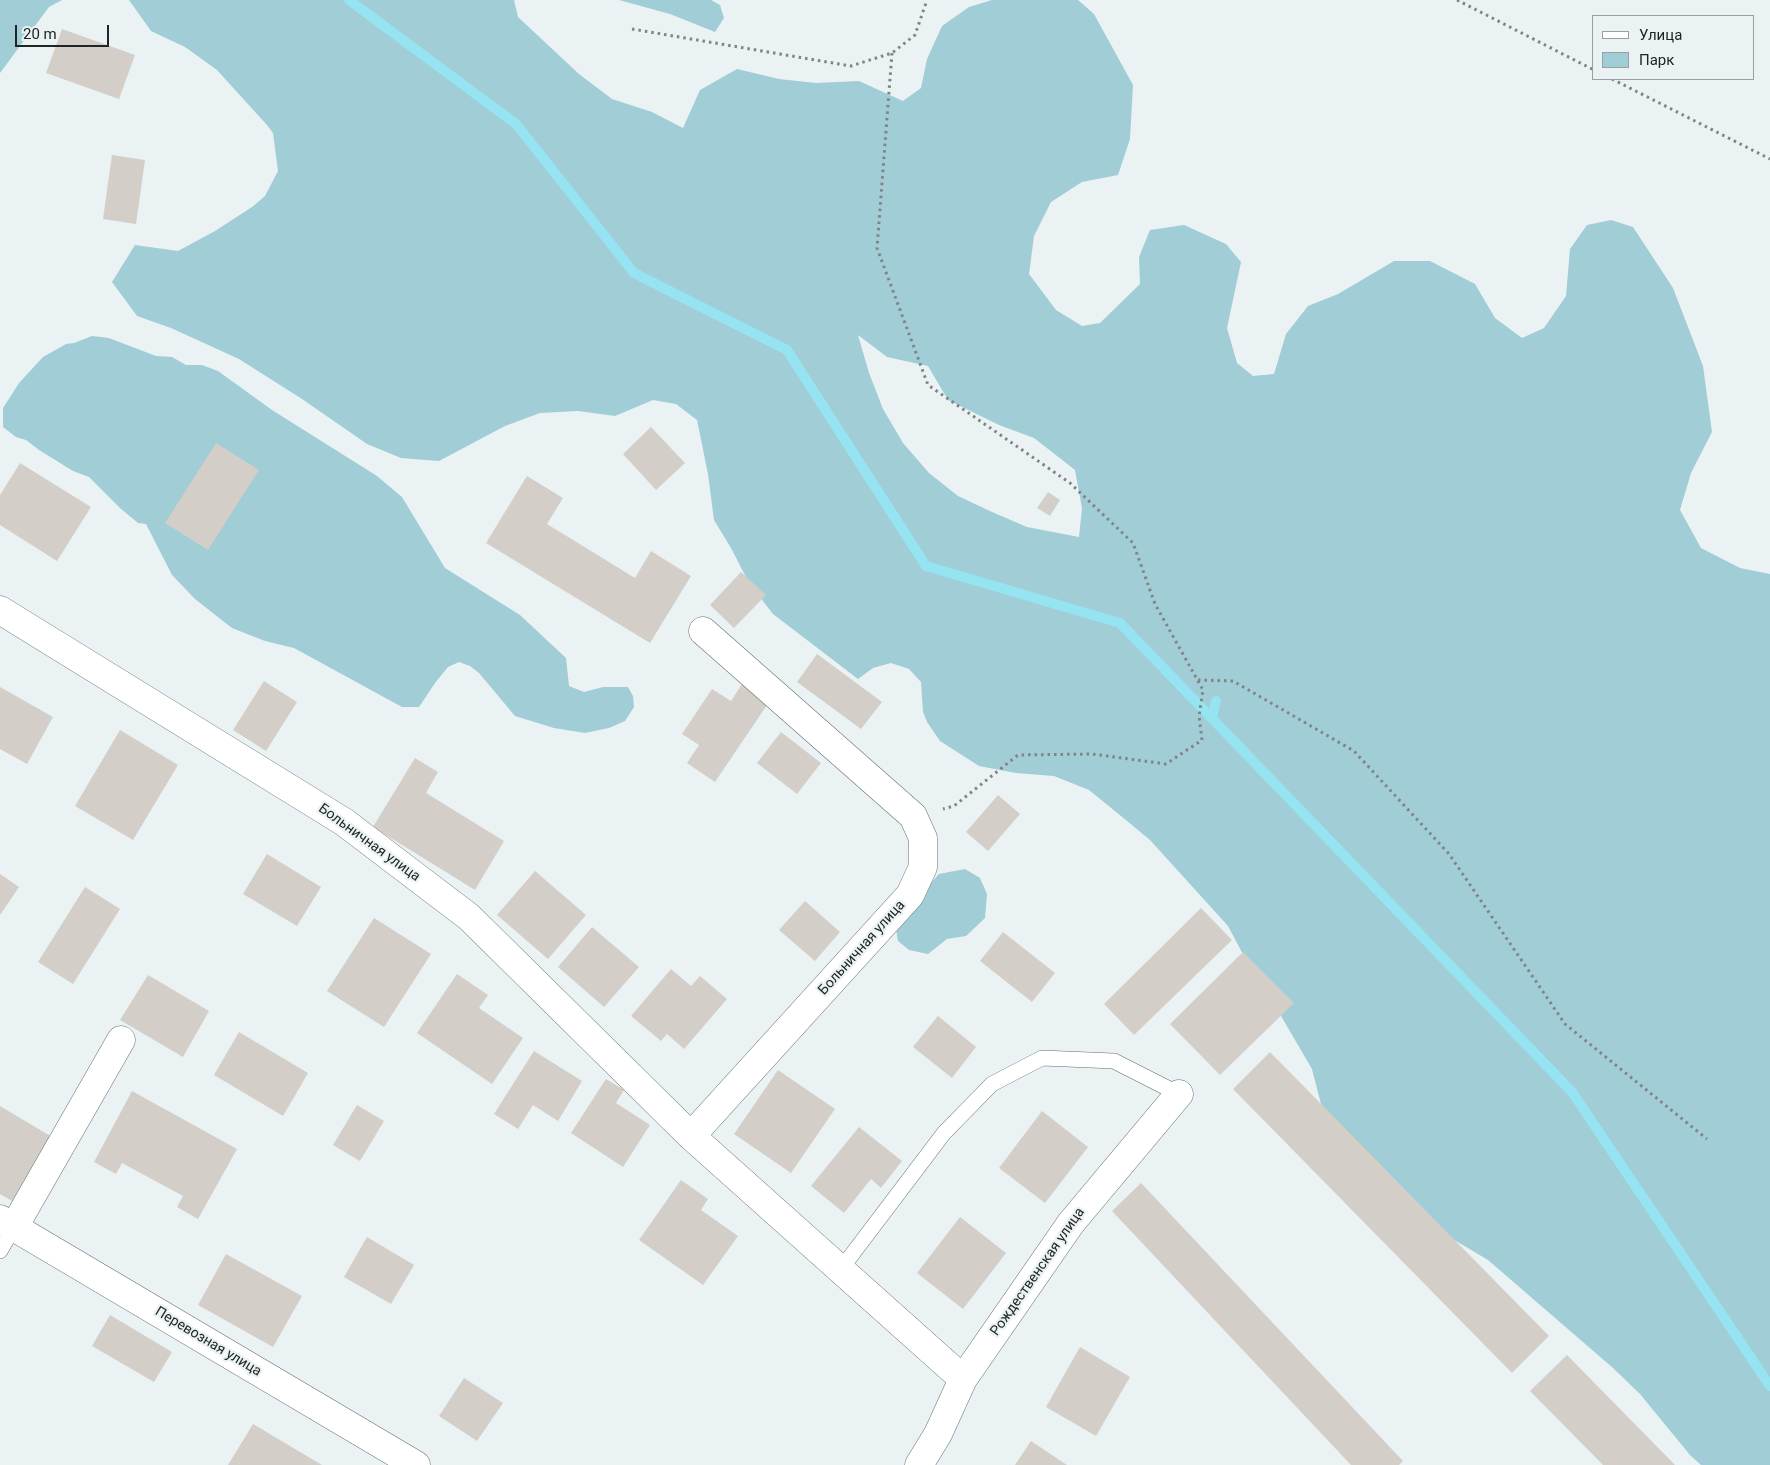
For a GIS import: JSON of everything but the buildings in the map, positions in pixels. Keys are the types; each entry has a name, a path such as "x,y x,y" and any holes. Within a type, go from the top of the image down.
{"street":[{"name":"Больничная улица","path":"0,610 344,822 469,917 691,1136 963,1380"},
{"name":"Больничная улица","path":"691,1136 910,895 923,867 923,838 913,816 703,631"},
{"path":"7,1223 121,1040"},
{"name":"Рождественская улица","path":"920,1465 938,1434 963,1380 1071,1223 1179,1094"},
{"name":"Перевозная улица","path":"7,1223 416,1465"}],"lane":[{"path":"841,1269 944,1133 992,1084 1042,1058 1114,1062 1179,1094"},
{"path":"0,1250 7,1223"}],"path":[{"path":"632,29 851,66 892,53 915,35 927,0"},
{"path":"1456,0 1592,69"},
{"path":"892,53 878,248 928,385 1070,483 1133,543 1155,604 1202,690 1199,716 1202,740 1166,764 1092,754 1018,755 954,806 913,816"},
{"path":"1614,80 1770,159"},
{"path":"1197,680 1234,680 1354,751 1449,854 1565,1024 1707,1139"}],"green space":[{"path":"0,0 62,0 49,7 0,73"},
{"path":"129,0 514,0 518,17 579,74 612,99 652,112 683,128 700,90 737,69 779,79 816,83 859,81 903,101 921,88 927,59 942,26 969,7 992,0 1078,0 1094,14 1133,85 1130,139 1118,175 1082,182 1051,202 1034,236 1029,274 1056,310 1082,326 1100,323 1140,284 1139,257 1150,230 1184,225 1226,244 1241,262 1227,328 1237,363 1253,376 1274,374 1286,334 1308,306 1338,294 1394,261 1430,261 1475,284 1495,318 1522,338 1544,328 1566,296 1570,249 1587,225 1611,220 1633,227 1673,288 1703,366 1712,432 1691,473 1680,510 1701,548 1740,568 1770,574 1770,1465 1701,1465 1690,1455 1640,1394 1613,1368 1488,1260 1424,1222 1322,1108 1312,1069 1246,960 1228,926 1150,840 1089,790 1054,776 1016,773 979,766 940,741 927,722 923,712 921,682 909,669 891,663 873,668 858,679 773,614 749,583 714,520 708,474 697,420 676,404 653,400 615,416 578,411 540,413 505,426 439,461 401,458 367,444 302,399 239,359 171,328 137,316 112,282 135,245 178,251 215,231 252,207 265,196 278,171 273,133 267,125 217,70 185,47 151,31","holes":["858,335 887,357 928,366 948,400 999,425 1034,438 1075,470 1082,508 1079,537 1027,527 958,496 929,473 903,443 883,409 869,373"]},
{"path":"619,0 711,0 720,5 724,18 715,32 670,14"},
{"path":"92,336 109,338 156,356 172,357 186,365 202,365 218,371 272,410 377,476 402,497 445,568 520,615 566,658 569,686 584,692 603,687 628,687 633,696 634,707 625,721 609,728 585,733 554,728 515,716 479,673 470,666 459,662 448,667 419,707 402,707 294,648 265,641 232,628 195,599 172,575 146,524 138,523 89,477 73,471 26,440 16,437 3,427 3,408 19,383 43,357 66,344"},
{"path":"965,869 980,878 987,894 985,918 966,936 947,939 928,954 909,950 898,941 895,923 939,874"}],"waterway":[{"path":"349,0 516,124 634,273 787,350 926,566 1120,623 1572,1092 1770,1386"},
{"path":"1212,717 1216,701"}]}
